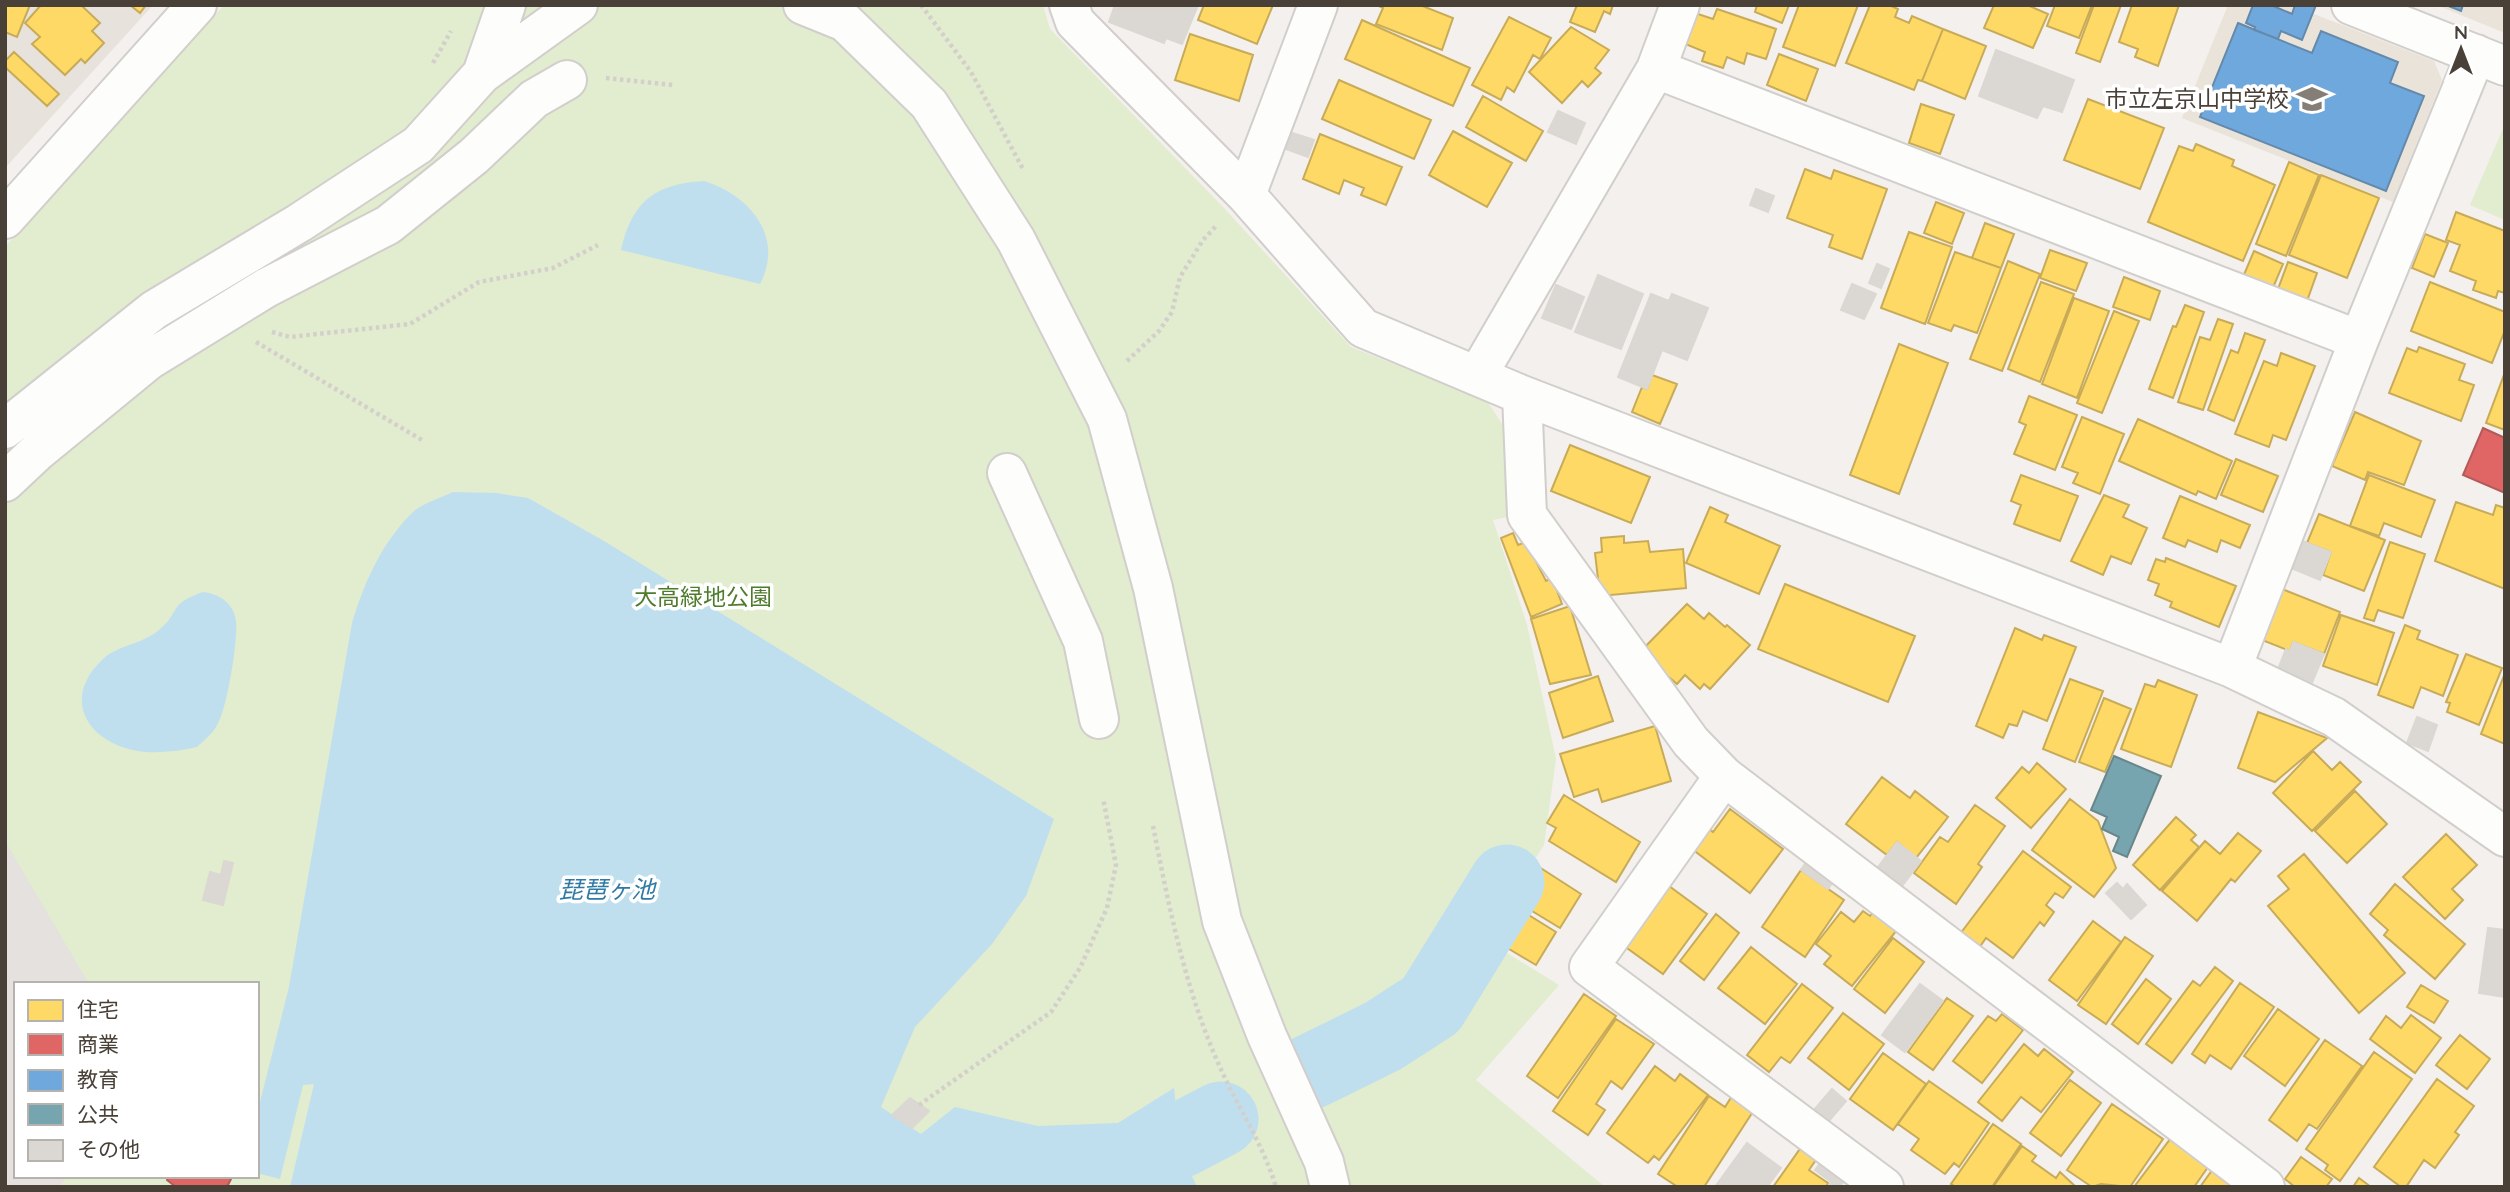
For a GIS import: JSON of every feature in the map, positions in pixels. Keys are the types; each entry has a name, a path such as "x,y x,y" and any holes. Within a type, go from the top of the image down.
{"street":[{"path":"7,213 197,5"},
{"path":"482,74 506,5"},
{"path":"5,429 154,310 299,223 418,145 482,74 578,5"},
{"path":"803,5 845,22 929,104 1016,240 1107,419 1153,588 1222,921 1267,1036 1324,1162 1331,1187"},
{"path":"1069,5 1075,22 1246,195 1363,328 1522,395 2232,668 2334,716 2505,836"},
{"path":"1246,195 1318,5"},
{"path":"1477,376 1656,69 1680,5"},
{"path":"2232,668 2359,340 2490,60 2351,5"},
{"path":"1656,69 2359,340"},
{"path":"5,482 38,451 149,360 266,288 388,225 474,156 534,99 567,80"},
{"path":"1522,395 1527,515 1691,742 1724,776 2265,1187"},
{"path":"1007,473 1083,641 1099,719"},
{"path":"1724,776 1589,967 1884,1187"}],"path":[{"path":"567,80 611,78 673,85"},
{"path":"1127,361 1159,331 1172,312 1180,277 1203,240 1246,195"},
{"path":"216,318 290,337 410,324 479,282 553,268 598,245"},
{"path":"216,318 422,440"},
{"path":"919,1105 1051,1012 1080,968 1107,908 1116,865 1103,798"},
{"path":"1153,826 1190,988 1219,1065 1268,1163 1276,1187"}],"shaded area":[{"path":"5,5 153,5 5,168"},
{"name":"市立左京山中学校","path":"2228,5 2291,5 2434,61 2442,80 2393,202 2182,118"},
{"path":"2436,5 2505,5 2505,33"},
{"path":"5,841 88,982 14,982 14,1178 66,1178 59,1187 5,1187"}],"green space":[{"name":"大高緑地公園","path":"224,5 1043,5 1050,29 1224,208 1351,347 1487,401 1508,433 1515,515 1493,520 1527,625 1556,759 1544,845 1484,939 1559,985 1476,1080 1605,1187 5,1187 5,247"},
{"path":"2505,124 2505,220 2470,205"}],"water":[{"path":"704,181 735,196 758,220 765,234 768,250 767,266 760,284 621,250 632,219 648,198 672,186"},
{"name":"琵琶ヶ池","path":"453,492 496,493 528,498 604,541 1054,819 1026,896 992,944 915,1027 881,1107 921,1134 955,1107 1038,1126 1118,1123 1174,1088 1180,1150 1197,1187 290,1187 314,1084 303,1085 280,1179 259,1174 259,1106 289,987 352,623 368,578 383,550 413,512"},
{"path":"203,592 225,600 236,621 231,676 216,727 197,747 175,751 138,751 105,739 86,717 82,704 83,689 90,674 109,654 154,634 167,622 179,604"}],"building: 住宅":[{"path":"5,5 30,5 17,37 5,32"},
{"path":"41,5 81,5 100,23 92,31 104,43 85,63 81,59 65,75 32,44 40,37 25,23"},
{"path":"130,5 146,5 140,13"},
{"path":"1204,5 1273,5 1257,44 1198,20"},
{"path":"1377,5 1420,5 1453,18 1442,50 1376,24 1383,8"},
{"path":"1577,5 1613,5 1610,14 1604,11 1595,32 1570,22"},
{"path":"1757,5 1789,5 1782,23 1755,12"},
{"path":"1799,5 1858,5 1835,66 1783,47"},
{"path":"1870,5 1889,5 1898,9 1895,17 1909,23 1912,16 1943,29 1922,81 1918,80 1914,90 1846,63"},
{"path":"1994,5 2027,5 2048,14 2033,48 1984,28"},
{"path":"2055,5 2092,5 2079,38 2047,26"},
{"path":"2094,5 2121,5 2100,62 2076,53"},
{"path":"2132,5 2179,5 2158,66 2135,57 2138,49 2119,42"},
{"path":"1717,9 1776,29 1766,59 1747,53 1744,64 1727,57 1723,68 1702,61 1705,52 1683,43 1695,13 1713,19"},
{"path":"1509,17 1551,38 1540,59 1533,55 1514,92 1507,87 1501,100 1472,85"},
{"path":"1362,20 1470,68 1453,106 1345,59"},
{"path":"1571,27 1609,50 1595,68 1601,73 1588,87 1582,81 1562,103 1529,72"},
{"path":"1943,29 1986,46 1965,99 1922,81"},
{"path":"1190,34 1253,55 1239,101 1175,80"},
{"path":"14,52 59,94 47,106 5,67 5,61"},
{"path":"1779,54 1818,69 1806,101 1767,85"},
{"path":"1339,80 1431,120 1414,159 1322,119"},
{"path":"1483,96 1543,131 1526,161 1466,127"},
{"path":"2088,99 2164,128 2140,189 2064,160"},
{"path":"1921,104 1954,115 1940,154 1909,143"},
{"path":"1453,131 1512,163 1487,207 1429,175"},
{"path":"1320,134 1402,167 1386,205 1361,195 1364,188 1344,180 1339,194 1303,179"},
{"path":"2196,144 2234,160 2232,166 2275,185 2243,261 2148,222 2179,146 2193,151"},
{"path":"2289,162 2319,175 2286,256 2256,244"},
{"path":"1805,169 1831,179 1834,170 1887,189 1862,259 1829,247 1833,235 1787,218"},
{"path":"2321,175 2379,198 2347,278 2289,255"},
{"path":"1936,202 1964,213 1952,244 1924,233"},
{"path":"2456,212 2505,231 2505,293 2498,291 2496,298 2473,290 2476,281 2450,271 2460,245 2446,240"},
{"path":"1985,223 2014,234 2001,268 1972,258"},
{"path":"1909,232 1952,247 1925,324 1881,308"},
{"path":"2425,234 2448,243 2434,277 2412,268"},
{"path":"2050,250 2087,263 2076,291 2040,278"},
{"path":"2254,251 2283,264 2272,290 2243,277"},
{"path":"1955,252 2001,268 1977,333 1954,325 1951,331 1928,323"},
{"path":"2008,261 2040,274 2002,371 1970,359"},
{"path":"2288,262 2317,273 2307,301 2278,289"},
{"path":"2124,277 2160,291 2150,320 2113,307"},
{"path":"2041,282 2074,294 2040,382 2008,369"},
{"path":"2430,282 2505,312 2505,330 2492,363 2411,331"},
{"path":"2074,298 2109,311 2077,398 2042,384"},
{"path":"2185,305 2204,312 2173,398 2149,389 2173,326 2176,327"},
{"path":"2114,311 2139,321 2102,413 2077,403"},
{"path":"2218,319 2233,324 2203,410 2178,402 2200,337 2210,340"},
{"path":"2245,333 2265,340 2234,421 2208,410 2231,350 2238,353"},
{"path":"1899,344 1948,363 1899,494 1850,475"},
{"path":"2419,347 2465,364 2459,380 2474,385 2461,421 2389,393 2407,348 2417,352"},
{"path":"2281,353 2315,366 2286,440 2273,435 2269,447 2235,434 2264,361 2277,366"},
{"path":"2505,372 2505,430 2486,423"},
{"path":"1652,375 1677,384 1660,424 1632,412 1642,387 1647,389"},
{"path":"2029,396 2077,415 2055,470 2014,454 2026,425 2019,422"},
{"path":"2355,412 2421,441 2404,485 2368,472 2365,480 2332,466"},
{"path":"2082,417 2124,434 2100,494 2073,483 2078,473 2062,467"},
{"path":"2138,419 2232,461 2216,499 2198,491 2196,495 2119,461"},
{"path":"1570,445 1650,477 1631,523 1551,491"},
{"path":"2236,459 2278,476 2263,512 2221,495"},
{"path":"2021,475 2078,496 2060,541 2014,524 2021,505 2011,501"},
{"path":"2369,475 2435,500 2421,537 2384,523 2379,536 2350,526"},
{"path":"2104,495 2129,505 2123,517 2147,528 2131,564 2111,556 2103,575 2071,561"},
{"path":"2180,496 2250,525 2240,548 2221,540 2217,552 2188,540 2185,547 2163,538"},
{"path":"2456,502 2493,515 2496,505 2505,508 2505,589 2435,561"},
{"path":"1710,507 1728,515 1725,522 1780,546 1759,594 1686,563"},
{"path":"2319,514 2385,540 2364,591 2323,575 2331,552 2307,543"},
{"path":"1513,533 1518,545 1526,542 1546,581 1552,578 1562,604 1531,617 1501,538"},
{"path":"1624,536 1624,543 1648,541 1650,552 1683,549 1686,588 1600,596 1595,553 1602,552 1601,538"},
{"path":"2390,542 2425,554 2403,618 2378,610 2374,621 2364,618"},
{"path":"2166,558 2236,586 2219,627 2170,607 2172,602 2155,595 2159,584 2148,580 2156,559 2165,562"},
{"path":"1785,584 1915,636 1888,702 1758,649"},
{"path":"2282,589 2340,612 2324,654 2293,642 2290,651 2262,640"},
{"path":"1687,604 1704,619 1709,613 1750,645 1710,689 1704,684 1700,689 1685,675 1677,684 1640,652"},
{"path":"1570,606 1591,675 1550,684 1531,619"},
{"path":"2341,615 2394,633 2377,685 2323,666"},
{"path":"2405,625 2420,631 2417,639 2458,655 2443,696 2421,687 2413,708 2378,695"},
{"path":"2015,628 2042,640 2044,635 2076,647 2047,721 2023,711 2017,726 2009,724 2003,738 1976,726"},
{"path":"2466,654 2502,668 2479,725 2447,712 2450,703 2446,702"},
{"path":"2505,673 2505,744 2481,734"},
{"path":"1598,676 1613,721 1563,738 1549,693"},
{"path":"2070,679 2103,691 2075,762 2043,749"},
{"path":"2158,680 2197,695 2171,767 2121,749 2145,684 2155,687"},
{"path":"2104,698 2131,709 2105,772 2079,762"},
{"path":"2258,712 2327,738 2275,782 2238,768"},
{"path":"1655,726 1671,781 1602,802 1598,789 1574,797 1560,754"},
{"path":"2313,751 2332,770 2340,762 2361,782 2312,831 2273,793"},
{"path":"2037,763 2066,789 2031,828 1996,798 2022,767 2029,773"},
{"path":"1882,777 1910,798 1915,791 1948,817 1916,858 1897,842 1887,855 1846,824"},
{"path":"2355,791 2387,824 2347,863 2315,831"},
{"path":"1564,795 1640,842 1616,882 1549,841 1556,828 1547,823"},
{"path":"2070,799 2098,821 2116,868 2094,897 2032,850"},
{"path":"1975,805 2005,826 1978,864 1982,867 1956,904 1914,873 1940,837 1948,842"},
{"path":"1730,809 1783,849 1750,893 1692,849 1708,828 1713,832"},
{"path":"2176,817 2196,835 2191,840 2199,847 2160,890 2133,865"},
{"path":"2238,833 2261,851 2235,882 2231,879 2197,921 2162,891 2205,841 2220,854"},
{"path":"2446,834 2477,865 2452,889 2463,900 2445,919 2403,877"},
{"path":"2023,851 2071,887 2063,898 2055,893 2046,905 2054,912 2044,926 2040,922 2013,958 1986,938 1979,948 1960,934"},
{"path":"2304,854 2405,973 2359,1013 2268,906 2289,889 2278,876"},
{"path":"1536,865 1581,894 1560,928 1514,900"},
{"path":"1801,870 1844,900 1805,957 1762,927"},
{"path":"1665,883 1707,914 1663,974 1620,943"},
{"path":"2395,884 2465,944 2435,979 2384,935 2388,930 2370,914"},
{"path":"1514,906 1556,932 1536,965 1494,940"},
{"path":"1877,907 1901,925 1852,986 1824,964 1831,956 1816,944 1841,912 1854,922 1863,911 1870,916"},
{"path":"1716,914 1739,933 1704,980 1680,961"},
{"path":"2093,921 2121,942 2077,1001 2049,980"},
{"path":"2125,937 2153,956 2106,1024 2078,1005"},
{"path":"1893,938 1924,962 1885,1013 1854,989"},
{"path":"1751,947 1797,984 1765,1024 1718,988"},
{"path":"2215,967 2233,981 2172,1063 2146,1044 2193,981 2200,986"},
{"path":"2146,979 2171,999 2138,1044 2112,1024"},
{"path":"2240,983 2274,1007 2231,1069 2210,1055 2205,1063 2192,1054"},
{"path":"1802,984 1833,1008 1790,1063 1781,1057 1769,1072 1747,1055"},
{"path":"2421,985 2448,1001 2434,1023 2407,1007"},
{"path":"1584,994 1616,1016 1558,1098 1527,1076"},
{"path":"1947,998 1973,1016 1933,1070 1908,1052"},
{"path":"2278,1009 2319,1039 2285,1086 2244,1056"},
{"path":"1843,1013 1884,1044 1849,1090 1808,1058"},
{"path":"2002,1014 2023,1030 1982,1083 1953,1061 1988,1016 1996,1021"},
{"path":"2411,1015 2441,1038 2415,1073 2370,1039 2386,1016 2401,1028"},
{"path":"1616,1019 1654,1044 1622,1089 1611,1081 1596,1104 1605,1110 1588,1135 1553,1111"},
{"path":"2460,1035 2490,1059 2467,1089 2436,1065"},
{"path":"2325,1040 2362,1066 2317,1129 2309,1124 2297,1141 2269,1120"},
{"path":"2024,1044 2038,1056 2044,1049 2073,1072 2041,1112 2021,1097 2002,1121 1978,1102"},
{"path":"2374,1052 2412,1079 2340,1181 2325,1170 2328,1165 2306,1149"},
{"path":"1883,1053 1926,1084 1893,1130 1850,1099"},
{"path":"1655,1066 1675,1081 1680,1074 1708,1095 1659,1160 1654,1156 1648,1163 1607,1133"},
{"path":"2437,1079 2474,1106 2455,1132 2459,1135 2435,1168 2424,1160 2406,1187 2401,1187 2374,1167"},
{"path":"2070,1080 2101,1103 2061,1156 2030,1133"},
{"path":"1929,1081 1989,1123 1959,1167 1954,1163 1945,1174 1911,1150 1919,1139 1898,1124"},
{"path":"1709,1096 1725,1107 1732,1096 1754,1110 1704,1187 1678,1187 1658,1174"},
{"path":"2112,1104 2163,1139 2130,1187 2101,1184 2092,1187 2067,1170"},
{"path":"1993,1124 2021,1144 1992,1187 1956,1187 1951,1184"},
{"path":"2171,1138 2208,1167 2194,1187 2134,1187"},
{"path":"1802,1146 1818,1157 1809,1170 1828,1183 1826,1187 1773,1187"},
{"path":"2022,1146 2036,1156 2032,1161 2056,1178 2060,1172 2076,1187 1993,1187"},
{"path":"2301,1157 2332,1179 2326,1187 2295,1187 2285,1179"},
{"path":"2213,1169 2237,1187 2200,1187"},
{"path":"2359,1178 2371,1187 2353,1187"}],"building: 商業":[{"path":"2483,428 2505,438 2505,493 2463,475"},
{"path":"231,1179 227,1187 176,1187 167,1180"}],"building: 教育":[{"path":"2253,5 2271,5 2292,14 2295,5 2316,5 2302,40 2281,31 2278,39 2254,30 2255,27 2246,23"},
{"path":"2446,5 2463,5 2461,11"},
{"name":"市立左京山中学校","path":"2238,23 2312,53 2321,31 2398,62 2390,83 2424,96 2386,191 2200,117"}],"building: 公共":[{"path":"2114,756 2161,776 2127,857 2113,851 2119,837 2102,829 2107,817 2091,810"}],"building: その他":[{"path":"1115,5 1198,5 1182,44 1166,38 1164,43 1109,22"},
{"path":"1996,50 2074,80 2062,112 2043,106 2037,118 1979,96"},
{"path":"1558,111 1585,123 1576,144 1548,132"},
{"path":"1289,132 1314,140 1308,157 1283,148"},
{"path":"1756,189 1774,196 1768,212 1750,205"},
{"path":"1877,264 1889,269 1881,288 1869,283"},
{"path":"1598,275 1643,294 1621,349 1575,332"},
{"path":"1852,284 1876,294 1864,319 1841,310"},
{"path":"1556,285 1584,297 1571,329 1542,318"},
{"path":"1651,294 1669,301 1672,294 1708,308 1687,360 1662,350 1647,389 1618,377"},
{"path":"2302,541 2331,552 2320,580 2291,568"},
{"path":"2293,642 2324,654 2311,685 2277,672 2286,649 2290,651"},
{"path":"2417,717 2437,725 2428,751 2407,743"},
{"path":"1897,842 1921,861 1902,886 1878,867"},
{"path":"1810,856 1837,875 1828,889 1801,870"},
{"path":"224,861 233,863 223,905 203,900 210,872 221,875"},
{"path":"2117,883 2123,889 2127,884 2146,905 2131,919 2106,893"},
{"path":"2488,928 2505,930 2505,997 2479,993"},
{"path":"1920,984 1943,1001 1905,1052 1882,1035"},
{"path":"1832,1089 1846,1101 1828,1122 1814,1110"},
{"path":"910,1098 929,1111 912,1128 892,1115"},
{"path":"1747,1143 1781,1168 1767,1187 1715,1187"},
{"path":"1822,1161 1846,1179 1839,1187 1827,1187 1831,1182 1815,1170"}],"waterway":[{"path":"1310,1072 1383,1036 1431,1005 1507,882"},
{"path":"1179,1141 1221,1119"}],"place":[{"name":"市立左京山中学校","path":"2312,99"}]}
